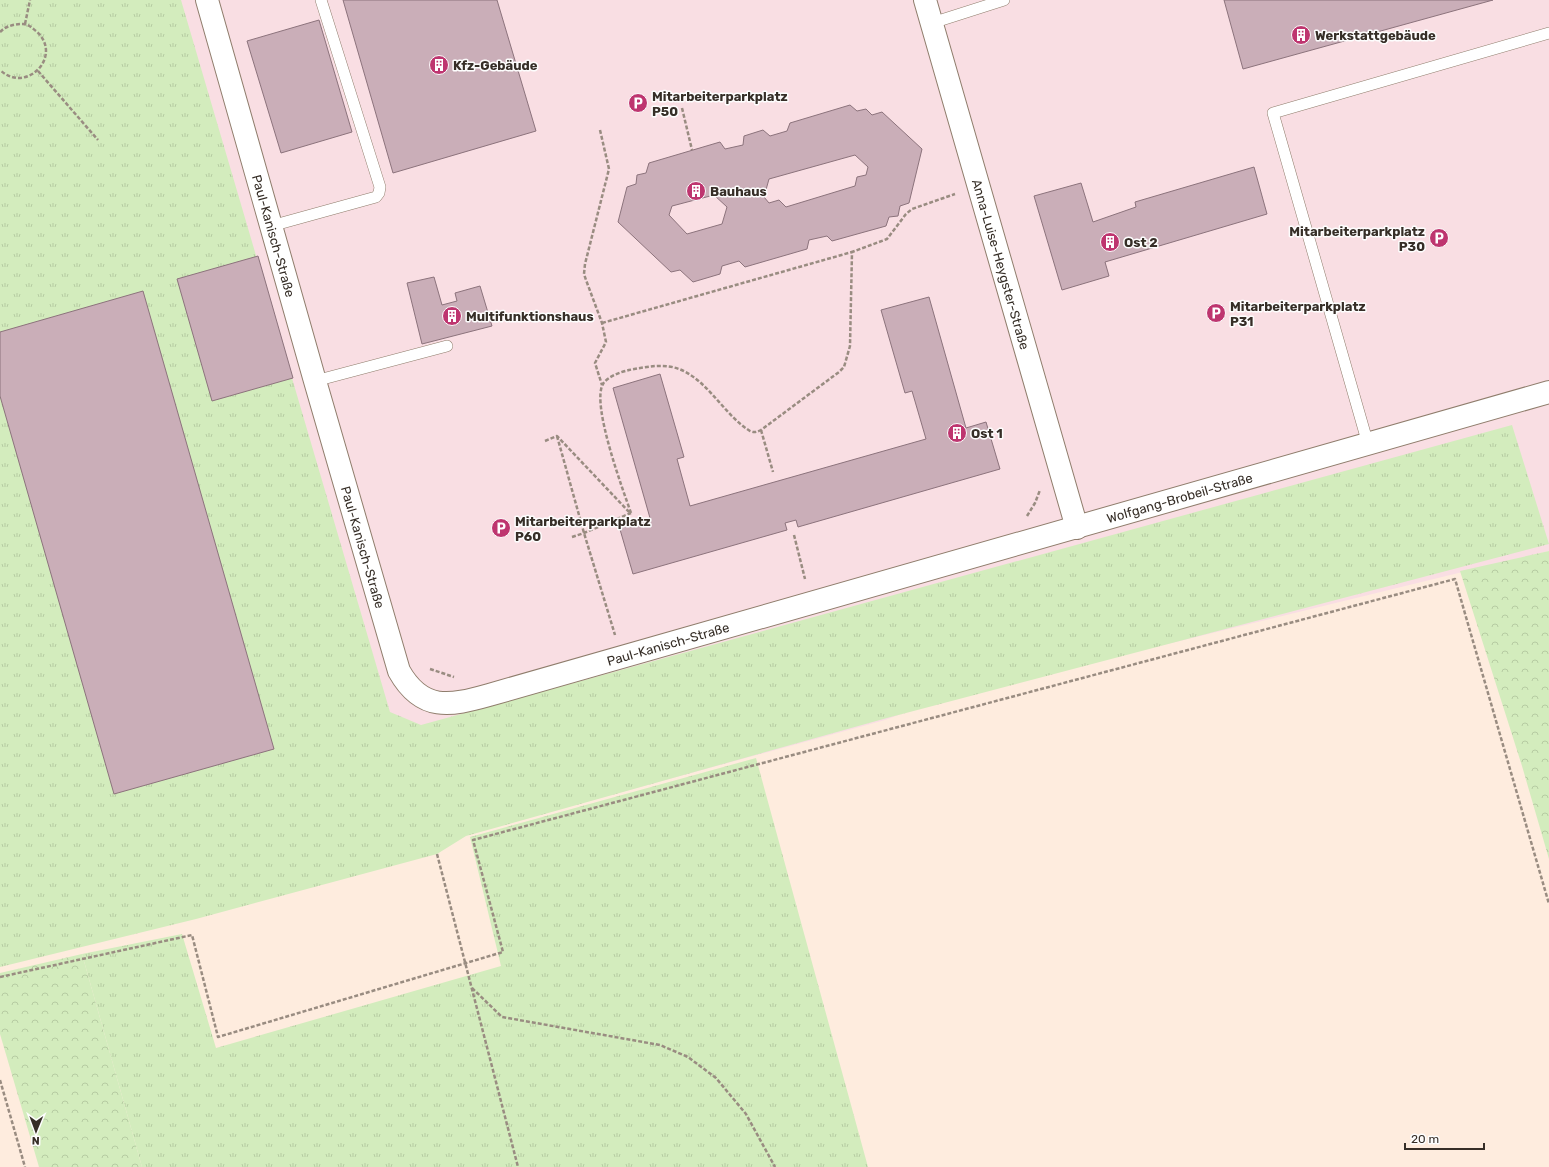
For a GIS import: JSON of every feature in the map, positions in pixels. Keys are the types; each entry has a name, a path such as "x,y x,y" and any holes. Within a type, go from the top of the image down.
{"street":[{"name":"Paul-Kanisch-Straße","path":"207,0 315,381 400,672 409,687 415,693 430,701 440,703 464,702 811,604"},
{"name":"Anna-Luise-Heygster-Straße","path":"925,0 1077,528"},
{"name":"Wolfgang-Brobeil-Straße","path":"811,604 1549,392"}],"lane":[{"path":"271,226 376,197 379,193 380,187 321,0"},
{"path":"932,23 1004,0"},
{"path":"1368,444 1273,113 1549,33"},
{"path":"315,381 447,346"}],"path":[{"path":"25,24 30,0"},
{"path":"0,32 12,25 25,24 33,28 41,35 45,45 46,56 38,71 25,78 15,78 5,75 0,70"},
{"path":"38,71 98,140"},
{"path":"682,108 692,150"},
{"path":"600,130 609,169 585,264 584,274 602,323 606,342 595,363 602,385 600,399 601,411 605,430 631,513"},
{"path":"602,323 852,252 887,239 906,214 912,209 978,187"},
{"path":"602,385 612,376 625,371 656,366 675,368 690,375 750,431 756,432 761,430 844,367 850,346 852,252"},
{"path":"761,430 773,472"},
{"path":"557,436 631,513"},
{"path":"545,441 557,436"},
{"path":"557,436 584,533 616,637"},
{"path":"1021,520 1027,516 1035,503 1040,488"},
{"path":"572,537 631,513"},
{"path":"794,535 811,604"},
{"path":"0,977 192,935 218,1037 503,952 474,840 1455,579 1549,904"},
{"path":"423,668 459,678"},
{"path":"438,854 518,1167"},
{"path":"472,988 502,1017 660,1045 688,1057 716,1078 746,1114 775,1167"},
{"path":"0,1080 25,1167"}],"shaded area":[{"path":"0,0 1549,0 1549,551 942,699 885,720 0,962"}],"green space":[{"path":"0,0 181,0 390,712 421,725 1512,425 1549,544 887,718 466,836 437,854 196,919 0,967"},
{"path":"1549,551 1549,859 1522,766 1460,571"},
{"path":"756,758 868,1167 142,1167 82,954 182,934 216,1048 501,966 470,837"},
{"path":"82,954 142,1167 39,1167 0,1034 0,973"}],"building":[{"name":"Kfz-Gebäude","path":"343,0 497,0 536,131 393,173"},
{"name":"Werkstattgebäude","path":"1224,0 1493,0 1243,69"},
{"path":"319,20 352,132 281,153 247,41"},
{"name":"Bauhaus","path":"850,105 857,111 866,109 872,115 882,112 922,149 909,203 900,206 898,216 889,217 886,226 832,241 827,236 809,240 807,249 745,267 739,261 722,266 720,274 693,282 680,270 671,272 618,222 627,187 636,184 637,175 646,173 649,163 720,142 725,149 743,145 744,136 763,130 770,136 787,131 790,123","holes":["855,155 868,167 866,175 857,177 855,186 786,207 779,200 769,203 764,197 769,179","714,195 727,207 722,224 687,234 669,215 672,206"]},
{"name":"Ost 2","path":"1254,167 1267,214 1105,262 1109,276 1062,290 1034,196 1081,183 1093,222 1136,207 1135,202"},
{"path":"258,256 293,378 212,401 177,279"},
{"name":"Multifunktionshaus","path":"434,277 442,305 457,301 455,293 480,286 492,326 422,344 407,283"},
{"path":"143,291 274,749 114,794 0,396 0,332"},
{"name":"Ost 1","path":"929,297 966,428 986,422 1000,469 798,527 796,520 785,523 787,530 633,574 619,526 650,518 613,388 660,374 684,457 677,459 690,506 926,439 912,391 905,393 881,310"}],"place":[{"name":"Werkstattgebäude","path":"1301,35"},
{"name":"Kfz-Gebäude","path":"439,65"},
{"name":"Mitarbeiterparkplatz P50","path":"638,103"},
{"name":"Bauhaus","path":"696,191"},
{"name":"Mitarbeiterparkplatz P30","path":"1439,238"},
{"name":"Ost 2","path":"1110,242"},
{"name":"Mitarbeiterparkplatz P31","path":"1216,313"},
{"name":"Multifunktionshaus","path":"452,316"},
{"name":"Ost 1","path":"957,433"},
{"name":"Mitarbeiterparkplatz P60","path":"501,528"}]}
